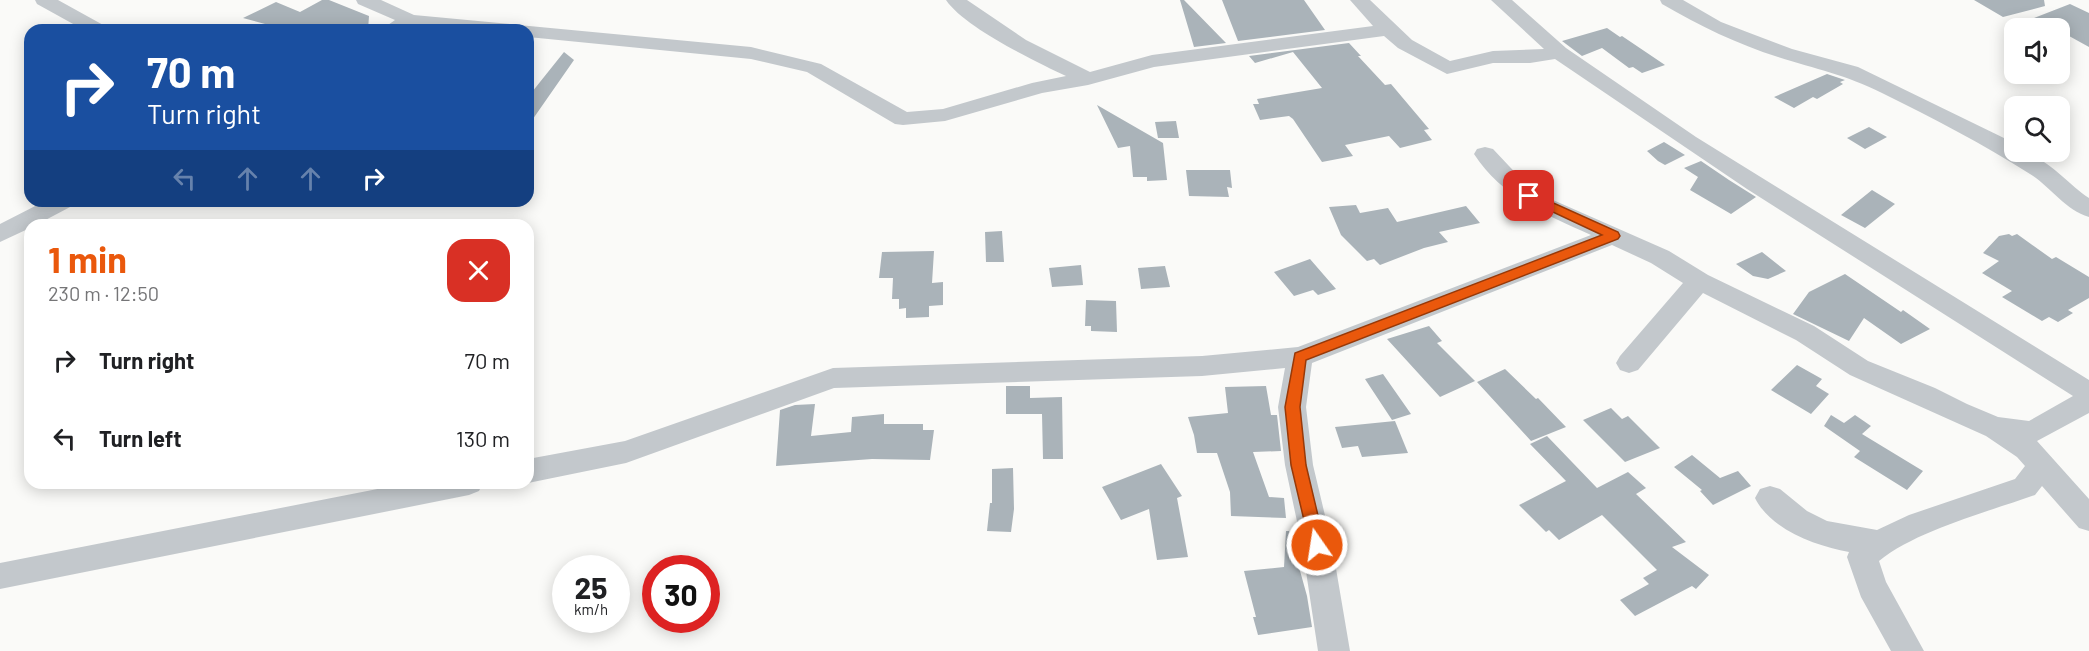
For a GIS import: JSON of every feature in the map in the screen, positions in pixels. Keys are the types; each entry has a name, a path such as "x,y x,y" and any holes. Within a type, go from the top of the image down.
{"street":[{"path":"44,0 87,24"},
{"path":"365,0 410,20 454,24"},
{"path":"955,0 991,28 1043,58 1088,79"},
{"path":"1359,0 1405,44 1446,68 1493,57 1530,57 1559,52"},
{"path":"1500,0 1519,14 1559,52 1645,114 2089,393"},
{"path":"1669,0 1707,22 1740,36 1785,53 1851,71 1888,88 1998,144 2044,173 2071,198 2089,209"},
{"path":"402,24 410,20"},
{"path":"534,32 751,53 814,68 903,119 945,115 1039,87 1088,79 1152,62 1388,30"},
{"path":"1485,154 1506,177 1529,196 1660,257 1699,281 1805,333 1859,368 1996,428 2033,449 2089,519"},
{"path":"29,219 52,207"},
{"path":"0,234 24,222"},
{"path":"534,470 626,452 833,378 1202,366 1300,357 1614,236"},
{"path":"1629,363 1699,281"},
{"path":"1300,357 1292,407 1299,465 1317,545 1334,651"},
{"path":"1908,651 1872,587 1862,557 1879,543 1919,524 2025,487 2033,449 2089,400"},
{"path":"0,576 439,489"},
{"path":"1770,498 1810,529 1841,538 1879,543"}],"building":[{"path":"322,0 329,0 369,16 368,24 265,24 243,18 276,2 300,12"},
{"path":"1180,0 1184,0 1226,43 1194,47"},
{"path":"1222,0 1304,0 1325,30 1238,41"},
{"path":"1974,0 2044,0 2045,6 2003,17"},
{"path":"2070,4 2089,13 2089,47 2070,37 2070,18 2034,18"},
{"path":"1607,28 1665,65 1642,73 1633,67 1629,68 1602,48 1582,56 1562,41"},
{"path":"1349,43 1385,85 1391,84 1429,129 1424,130 1432,140 1400,148 1389,136 1345,145 1353,156 1322,162 1289,116 1260,120 1253,104 1259,104 1257,99 1322,88 1293,52 1255,63 1249,56"},
{"path":"564,52 574,60 534,117 534,90"},
{"path":"1827,74 1845,80 1840,82 1843,84 1817,99 1813,97 1794,108 1774,97"},
{"path":"1097,105 1163,143 1167,180 1147,181 1147,177 1133,177 1130,146 1118,148"},
{"path":"1176,121 1179,138 1158,138 1155,122"},
{"path":"1869,127 1887,137 1865,149 1847,138"},
{"path":"1664,142 1685,155 1665,165 1658,161 1647,151"},
{"path":"1701,161 1756,197 1731,214 1690,190 1698,177 1684,168"},
{"path":"1186,170 1230,170 1232,188 1227,187 1229,197 1189,196"},
{"path":"1872,190 1895,204 1865,228 1841,215"},
{"path":"1356,205 1360,213 1388,208 1397,222 1466,206 1480,223 1439,232 1448,242 1424,248 1380,265 1374,259 1367,261 1341,235 1329,207"},
{"path":"1002,231 1004,262 986,262 985,232"},
{"path":"2009,234 2012,236 2017,234 2052,259 2056,257 2089,277 2089,298 2068,310 2073,313 2058,322 2049,317 2042,321 2002,297 2012,291 1982,273 1999,261 1983,253 1999,236"},
{"path":"934,251 932,283 943,282 943,305 929,306 929,317 906,318 906,308 899,309 899,299 892,299 893,278 879,278 882,252"},
{"path":"1762,252 1786,271 1768,279 1753,276 1736,264"},
{"path":"1310,259 1336,289 1318,295 1313,290 1294,296 1274,272"},
{"path":"1081,265 1083,285 1052,287 1049,268"},
{"path":"1165,266 1170,287 1141,289 1138,268"},
{"path":"1845,274 1930,329 1901,344 1864,318 1849,341 1793,314 1809,292"},
{"path":"1086,300 1116,301 1117,332 1091,331 1091,326 1085,326"},
{"path":"1429,326 1442,341 1437,343 1475,381 1440,397 1387,339"},
{"path":"1797,365 1822,379 1816,386 1829,394 1811,414 1771,390"},
{"path":"1505,369 1566,427 1531,441 1477,382"},
{"path":"1383,374 1411,414 1392,420 1365,379"},
{"path":"1006,386 1030,386 1030,398 1062,397 1063,459 1043,459 1042,414 1006,414"},
{"path":"1266,386 1271,415 1277,415 1281,451 1253,452 1269,497 1284,498 1286,518 1231,516 1230,492 1217,453 1197,453 1188,417 1228,413 1225,387"},
{"path":"815,404 811,436 851,432 852,417 884,414 884,424 923,424 923,430 934,430 930,460 872,459 776,466 780,410 795,405"},
{"path":"1611,408 1622,419 1628,416 1660,448 1625,462 1583,420"},
{"path":"1831,415 1844,423 1855,415 1871,426 1862,434 1923,471 1907,490 1854,457 1860,451 1824,426"},
{"path":"1395,421 1408,453 1362,457 1358,446 1342,448 1335,427"},
{"path":"1547,436 1597,488 1628,472 1646,488 1636,494 1686,542 1672,547 1709,575 1696,589 1692,586 1635,616 1620,600 1649,584 1643,578 1657,570 1602,515 1559,540 1549,530 1546,532 1519,505 1566,481 1530,444"},
{"path":"1692,455 1720,478 1738,471 1751,486 1713,505 1700,491 1702,490 1674,467"},
{"path":"1161,464 1182,496 1177,498 1188,557 1157,560 1149,509 1121,520 1102,487"},
{"path":"1013,468 1014,509 1011,532 987,531 990,503 992,503 992,469"},
{"path":"1286,531 1289,531 1307,596 1312,627 1258,635 1253,617 1256,617 1244,571 1284,567"}],"route":[{"path":"1317,545 1299,465 1292,407 1300,357 1614,236 1529,196"}]}
